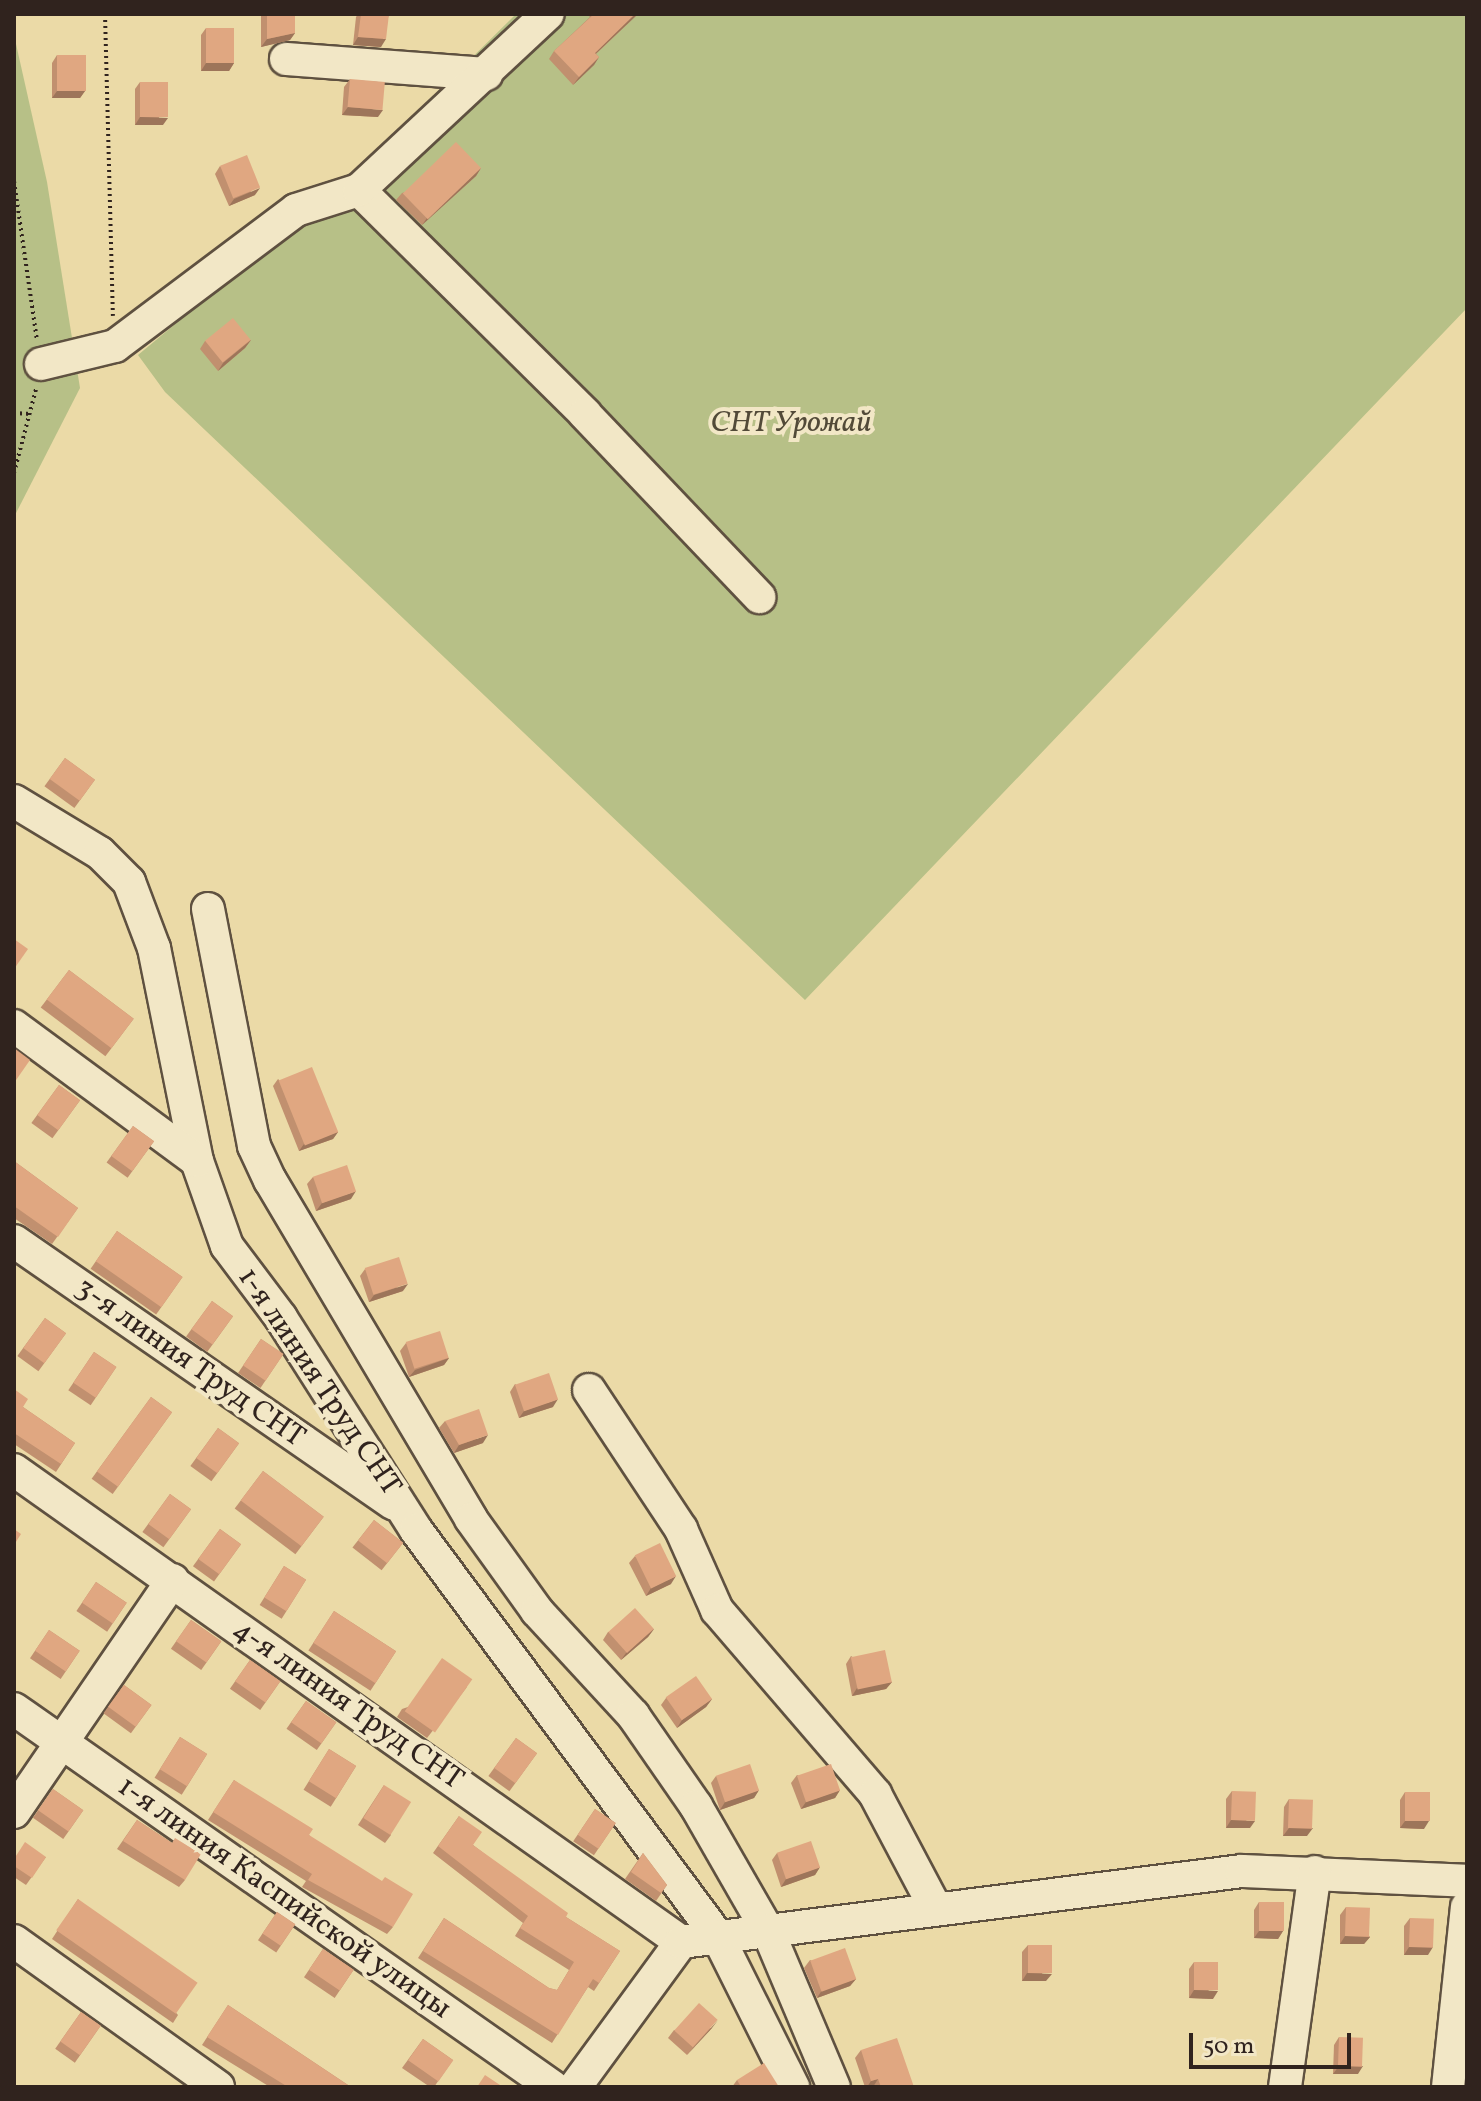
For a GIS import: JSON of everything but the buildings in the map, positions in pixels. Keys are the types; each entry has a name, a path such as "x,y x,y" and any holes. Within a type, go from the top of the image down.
{"street":[{"path":"41,364 115,346 296,210 359,190 548,14"},
{"path":"286,59 486,74"},
{"path":"359,190 585,414 759,597"},
{"name":"1-я линия Труд СНТ","path":"14,801 100,853 129,882 154,948 197,1161 227,1246 281,1318 405,1512 718,1937 793,2087"},
{"path":"208,909 254,1146 270,1180 471,1519 537,1611 665,1756 768,1931 834,2087"},
{"path":"14,1026 197,1161"},
{"name":"3-я линия Труд СНТ","path":"14,1241 405,1512"},
{"path":"589,1390 681,1529 717,1610 875,1794 936,1909"},
{"name":"4-я линия Труд СНТ","path":"14,1470 681,1942"},
{"path":"14,1812 173,1580"},
{"name":"1-я линия Каспийской улицы","path":"14,1709 553,2087"},
{"path":"575,2087 681,1942 1242,1871 1467,1881"},
{"path":"1285,2087 1315,1872"},
{"path":"1448,2087 1467,1907"},
{"path":"14,1941 218,2087"}],"path":[{"path":"105,14 115,346"},
{"path":"14,181 17,224 41,364 14,473"},
{"path":"14,413 31,414"}],"green space":[{"name":"СНТ Урожай","path":"516,14 1467,14 1467,308 805,1000 165,392 138,355 348,180"},
{"path":"14,35 47,182 80,388 14,517"}]}
